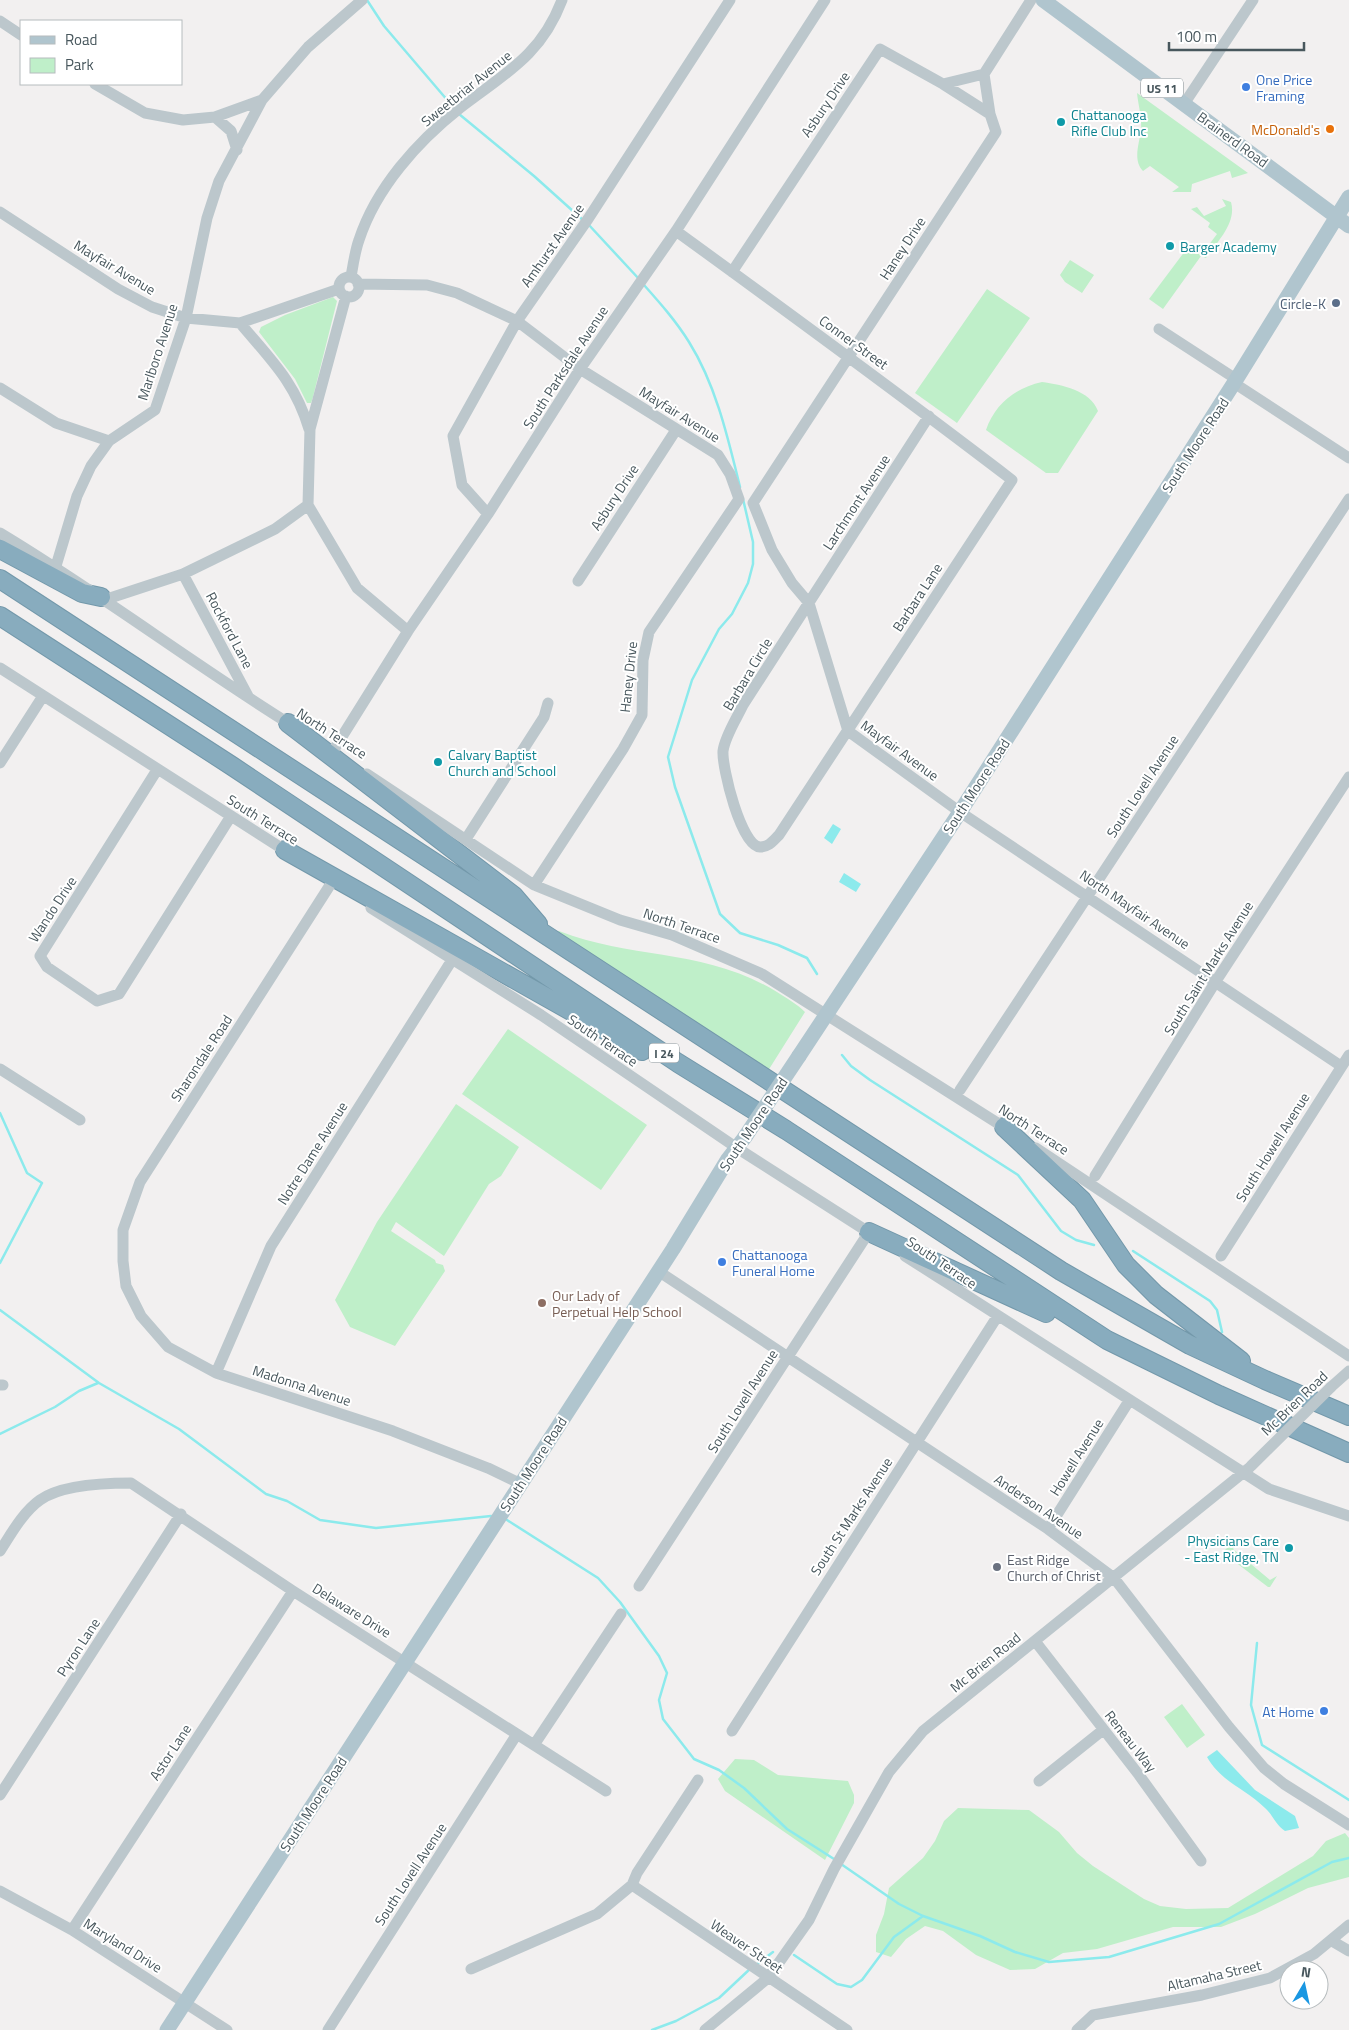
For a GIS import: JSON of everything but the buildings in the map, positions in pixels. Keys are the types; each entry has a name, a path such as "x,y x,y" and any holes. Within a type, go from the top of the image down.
{"highway":[{"path":"0,549 82,593 102,599"},
{"name":"I 24","path":"0,579 1061,1271 1190,1345 1349,1416"},
{"name":"I 24","path":"0,616 257,782 678,1063 786,1130 1107,1340 1219,1395 1349,1453"},
{"path":"288,723 514,896 551,939"},
{"path":"285,850 655,1059 678,1063"},
{"path":"1004,1127 1082,1200 1126,1265 1156,1295 1265,1380"},
{"path":"869,1232 1107,1340"}],"main road":[{"name":"Brainerd Road","path":"1044,0 1184,104 1343,215 1349,226"},
{"name":"South Moore Road","path":"167,2030 741,1142 827,1016 960,812 1343,215 1349,197"}],"street":[{"name":"Marlboro Avenue","path":"56,566 77,496 91,466 109,441 155,410 186,318 207,218 219,181 262,100 308,47 362,0"},
{"name":"Sweetbriar Avenue","path":"355,280 359,240 388,182 410,155 457,111 523,61 554,22 562,0"},
{"name":"Amhurst Avenue","path":"488,514 462,485 453,436 517,321 585,223 730,0"},
{"name":"South Parksdale Avenue","path":"333,752 408,630 488,514 580,369 676,231 825,0"},
{"path":"943,84 984,74 1031,0"},
{"path":"1184,104 1253,0"},
{"path":"0,21 20,34"},
{"name":"Asbury Drive","path":"732,272 880,49 943,84"},
{"name":"Haney Drive","path":"753,503 996,132 990,114 984,74"},
{"path":"943,84 990,114"},
{"name":"Marlboro Avenue","path":"97,85 146,113 183,120 215,117 262,100"},
{"path":"215,117 231,131 237,150"},
{"name":"Mayfair Avenue","path":"0,212 118,289 152,307 186,318 240,323 343,293"},
{"name":"Conner Street","path":"676,231 849,357 1012,480"},
{"path":"343,293 356,294 355,280 342,280 343,293 310,429 308,505 357,588 408,630"},
{"name":"Mayfair Avenue","path":"355,280 427,285 457,293 517,321 580,369 718,455 730,474 738,499"},
{"path":"240,323 290,382 303,407 310,429"},
{"path":"1159,329 1349,458"},
{"path":"0,388 56,423 109,441"},
{"name":"Larchmont Avenue","path":"809,603 928,416"},
{"name":"Asbury Drive","path":"578,580 676,430"},
{"name":"Barbara Lane","path":"848,731 1012,480"},
{"path":"738,499 753,503"},
{"name":"Haney Drive","path":"534,885 623,749 642,715 643,660 649,632 738,499"},
{"name":"South Lovell Avenue","path":"960,1090 1349,499"},
{"name":"Mayfair Avenue","path":"753,503 772,550 792,583 809,603 848,731 960,812"},
{"path":"102,599 183,574 275,529 308,505"},
{"name":"North Terrace","path":"0,533 56,566 250,699 534,885 620,920 672,935 762,974 1004,1127 1349,1356"},
{"name":"Rockford Lane","path":"183,574 250,699"},
{"name":"Barbara Circle","path":"809,603 743,705 723,749 724,767 733,799 744,833 751,843 759,847 769,845 779,835 848,731"},
{"name":"South Terrace","path":"0,668 285,850 452,960 741,1142 869,1232 997,1317 1129,1401 1248,1469 1269,1489 1349,1516"},
{"path":"0,763 43,696"},
{"path":"466,839 544,717 548,703"},
{"name":"Wando Drive","path":"158,770 40,956 47,967 97,1001 119,994 231,816"},
{"name":"South Saint Marks Avenue","path":"1095,1176 1216,981 1349,777"},
{"name":"North Mayfair Avenue","path":"960,812 1341,1066"},
{"name":"Sharondale Road","path":"123,1261 122,1230 140,1182 332,882"},
{"name":"Notre Dame Avenue","path":"216,1372 271,1246 452,960"},
{"name":"South Howell Avenue","path":"1221,1256 1349,1055"},
{"path":"0,1069 80,1120"},
{"name":"South Lovell Avenue","path":"639,1586 869,1232"},
{"name":"Madonna Avenue","path":"123,1261 126,1286 141,1316 168,1347 216,1372 393,1431 488,1468 521,1484"},
{"name":"Anderson Avenue","path":"658,1271 1048,1529 1114,1578 1229,1727 1264,1768 1284,1784 1349,1825"},
{"name":"South St Marks Avenue","path":"732,1731 997,1317"},
{"name":"Mc Brien Road","path":"704,2030 768,1978 808,1920 834,1869 889,1772 924,1731 1248,1469 1331,1386 1349,1371"},
{"name":"Howell Avenue","path":"1048,1529 1129,1401"},
{"name":"Delaware Drive","path":"0,1551 19,1522 41,1499 74,1488 105,1483 131,1483 293,1591 606,1791"},
{"name":"Pyron Lane","path":"0,1795 180,1514"},
{"name":"Astor Lane","path":"72,1930 293,1591"},
{"path":"534,1745 621,1614"},
{"name":"Reneau Way","path":"1035,1640 1201,1860"},
{"path":"1039,1781 1103,1730"},
{"name":"South Lovell Avenue","path":"328,2030 517,1734"},
{"path":"471,1970 597,1914 632,1885 637,1873 698,1780"},
{"name":"Weaver Street","path":"632,1885 848,2030"},
{"name":"Maryland Drive","path":"0,1891 72,1930 185,2001 227,2030"},
{"name":"Altamaha Street","path":"1078,2030 1093,2015 1202,1995 1270,1978 1314,1954 1349,1925"},
{"path":"1332,1940 1349,1951"}],"green space":[{"path":"1137,93 1248,173 1232,178 1230,171 1192,184 1191,192 1172,192 1179,187 1150,166 1143,171 1138,162 1141,124"},
{"path":"1222,199 1231,202 1232,210 1229,225 1206,258 1201,256 1163,309 1149,299 1188,247 1193,250 1197,244 1205,250 1217,234 1208,227 1210,223 1191,209 1197,207 1204,216 1226,206"},
{"path":"1070,260 1094,275 1082,293 1065,282 1060,275"},
{"path":"987,289 1030,318 957,423 915,393"},
{"path":"333,297 337,301 313,397 311,403 307,403 295,379 259,332 261,327 285,315"},
{"path":"1042,382 1066,387 1082,393 1089,398 1098,411 1058,473 1046,473 986,430 995,412 1007,398 1023,388"},
{"path":"559,931 615,947 696,961 723,968 750,978 777,992 805,1012 766,1074 556,932"},
{"path":"508,1029 647,1125 601,1190 462,1094"},
{"path":"456,1104 519,1147 501,1176 489,1184 444,1256 396,1222 391,1231 435,1260 436,1263 443,1265 445,1271 395,1346 350,1327 335,1300 377,1222"},
{"path":"1234,1541 1237,1543 1233,1549 1270,1580 1277,1576 1270,1587 1226,1555 1225,1550"},
{"path":"1182,1704 1205,1735 1187,1748 1164,1717"},
{"path":"735,1759 754,1760 778,1775 848,1781 854,1795 854,1803 825,1860 725,1791 718,1779"},
{"path":"958,1808 1029,1810 1059,1832 1077,1853 1093,1866 1144,1899 1160,1906 1186,1909 1228,1908 1313,1856 1326,1841 1345,1833 1349,1838 1349,1877 1308,1888 1255,1914 1221,1927 1173,1927 1097,1949 1063,1953 1035,1969 1010,1970 976,1955 943,1931 925,1926 906,1939 891,1957 876,1952 876,1935 884,1914 889,1888 923,1858 935,1841 944,1821"}],"water":[{"path":"833,824 841,829 832,844 824,838"},
{"path":"844,873 861,884 856,892 839,882"},
{"path":"1217,1750 1255,1790 1295,1816 1299,1828 1285,1831 1257,1801 1220,1773 1207,1757"}],"waterway":[{"path":"367,0 384,26 454,108"},
{"path":"459,114 534,176 584,221"},
{"path":"588,224 639,279"},
{"path":"644,285 679,327 707,376 720,412 740,487"},
{"path":"743,499 753,542 753,564 748,583 732,614 719,629 692,680 668,757 675,787 720,914 740,933 778,945 807,958 817,974"},
{"path":"842,1055 851,1066 870,1080 1018,1175 1061,1231 1076,1240 1094,1245"},
{"path":"0,1113 27,1173 42,1183 0,1263"},
{"path":"1133,1251 1210,1301 1217,1310 1222,1332"},
{"path":"0,1310 99,1383 179,1429 266,1494 287,1501 320,1520 376,1528 491,1516"},
{"path":"0,1434 55,1407 79,1391 98,1383"},
{"path":"507,1520 598,1578 620,1602 659,1656 667,1673 659,1700 663,1719 694,1759 719,1770 744,1788 787,1829 834,1859"},
{"path":"1257,1643 1251,1705 1262,1745 1349,1800"},
{"path":"841,1864 899,1904 923,1916 980,1936 1015,1952 1049,1962 1109,1957 1219,1924 1332,1862 1349,1858"},
{"path":"794,1955 837,1984 851,1987 862,1980 894,1937 923,1916"},
{"path":"756,1965 773,1952"},
{"path":"652,2030 676,2021 719,1998 751,1968"}],"place":[{"name":"One Price Framing","path":"1246,87"},
{"name":"Chattanooga Rifle Club Inc","path":"1061,122"},
{"name":"McDonald's","path":"1330,129"},
{"name":"Barger Academy","path":"1170,246"},
{"name":"Circle-K","path":"1336,303"},
{"name":"Calvary Baptist Church and School","path":"438,762"},
{"name":"Chattanooga Funeral Home","path":"722,1262"},
{"name":"Our Lady of Perpetual Help School","path":"542,1303"},
{"name":"Physicians Care - East Ridge, TN","path":"1289,1548"},
{"name":"East Ridge Church of Christ","path":"997,1567"},
{"name":"At Home","path":"1324,1711"}]}
